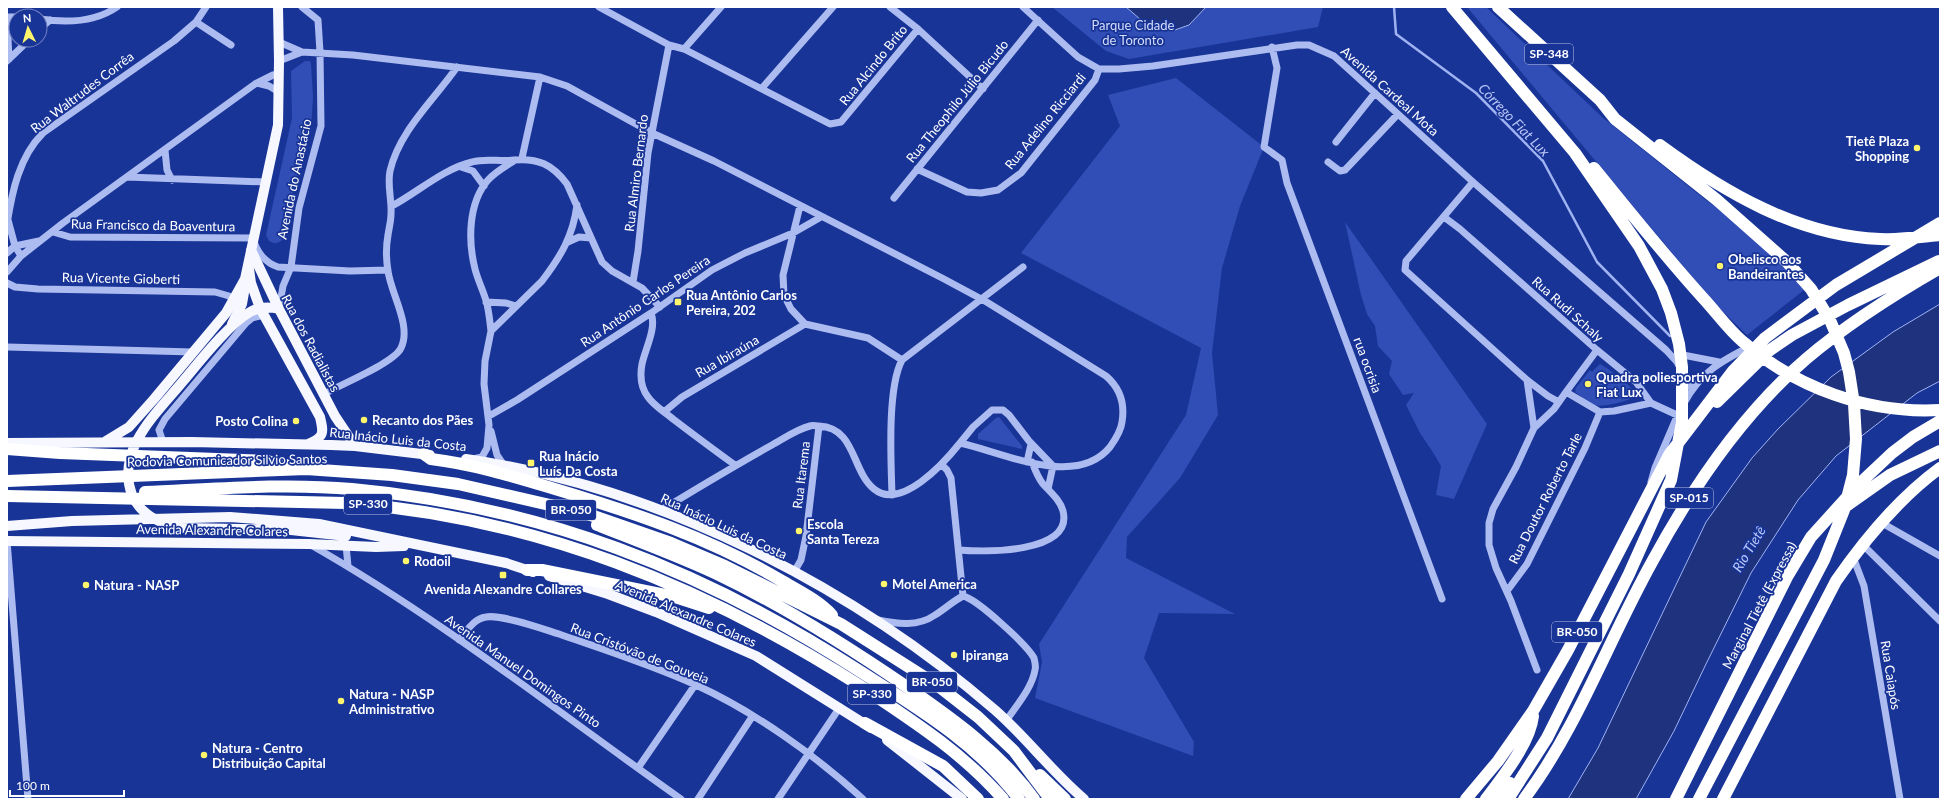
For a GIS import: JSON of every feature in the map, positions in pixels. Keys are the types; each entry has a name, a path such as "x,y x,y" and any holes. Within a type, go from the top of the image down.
{"highway":[{"name":"SP-348","path":"1452,7 1575,153"},
{"name":"SP-348","path":"1498,7 1600,100"},
{"path":"1600,100 1610,105 1698,172 1731,192 1792,220 1839,234 1880,239 1904,239 1940,235"},
{"path":"1600,100 1615,119 1717,200 1775,250 1798,273 1821,304 1844,353 1852,388 1856,421 1856,440 1852,475 1844,510 1824,560 1699,799"},
{"path":"1575,153 1593,168 1741,340 1773,365 1814,387 1838,396 1898,410 1940,410"},
{"path":"1508,799 1547,738 1629,574 1671,480 1682,422 1683,402 1679,344 1671,313 1655,275 1639,246 1575,153"},
{"path":"1693,422 1733,371 1765,338 1836,285 1940,223"},
{"path":"1693,422 1715,404 1770,350 1792,335 1818,320 1940,260"},
{"name":"SP-015","path":"1524,799 1551,760 1575,717 1652,562 1687,501 1718,456 1770,394 1805,360 1851,323 1940,268"},
{"name":"Marginal Tietê (Expressa)","path":"1676,799 1787,577 1811,537 1858,485 1892,453 1913,437 1940,421"},
{"name":"BR-050","path":"1466,798 1498,761 1534,711 1568,650 1669,455 1693,422"},
{"path":"7,449 267,461 306,469"},
{"path":"1832,513 1848,507 1890,475 1940,451"},
{"path":"424,454 431,459 505,475 638,514 676,529 755,565 822,605 841,624"},
{"path":"1723,799 1836,581 1853,557 1910,492 1940,468"},
{"name":"Rodovia Comunicador Silvio Santos","path":"7,481 306,469 392,475 458,484 585,513 671,542 772,588 841,624 937,685 978,717 1014,750 1050,799"},
{"path":"44,496 256,487 351,489 438,500 484,509 567,530 607,543 717,589 794,630 948,729 995,770 1019,799"},
{"name":"SP-330","path":"7,496 381,505 431,513 527,533 580,549 662,579 747,619 843,675 929,732 962,757 1003,799"},
{"path":"518,497 676,556 716,574 785,609 838,640 942,711 977,739 1005,766 1034,799"},
{"path":"527,570 542,570 675,597 732,618 747,619"},
{"path":"1486,799 1523,744 1532,723 1534,711"},
{"path":"865,723 943,766 978,799"},
{"path":"1497,799 1538,743 1547,738"},
{"path":"1014,750 1065,799"}],"main road":[{"name":"Avenida do Anastácio","path":"106,441 129,427 234,301 245,279 249,263 252,238 278,125 278,7"},
{"name":"Rua dos Radialistas","path":"250,248 256,264 310,369 335,416 355,446"},
{"path":"249,263 251,282 262,311 295,375 320,417 322,429 320,438 306,445"},
{"path":"229,329 242,304 245,279"},
{"path":"279,309 248,313 229,329 140,435 132,449 128,470 128,484 135,501 146,514 154,519 163,524 180,528 291,530 344,536 378,536"},
{"path":"295,375 302,376 307,374 310,369"},
{"name":"Rua Inácio Luis da Costa","path":"7,443 106,441 355,446 469,459 592,488 661,510 703,527 794,572 872,619 944,670 1006,720 1060,777 1084,799"},
{"path":"7,526 72,521 230,517 319,524 506,563 527,570"},
{"name":"Avenida Alexandre Colares","path":"7,541 309,544 376,547 416,545"},
{"name":"Avenida Alexandre Colares","path":"527,570 608,594 704,631 756,656 865,723 962,799"}],"street":[{"path":"50,20 76,21 90,19 109,12 117,7"},
{"name":"Rua Waltrudes Corrêa","path":"21,256 15,246 7,222 9,196 29,149 43,133 174,40 196,22 206,7"},
{"name":"Avenida do Anastácio","path":"279,309 283,286 291,267 299,208 321,126 318,20 302,7"},
{"path":"599,7 609,9 669,44 684,49 762,88 833,7"},
{"path":"684,49 721,7"},
{"path":"890,7 918,29 983,89"},
{"name":"Avenida Cardeal Mota","path":"1024,7 1078,57 1099,69 1153,66 1272,47 1309,45 1334,56 1474,182 1666,350 1677,362 1692,389"},
{"path":"7,17 8,60"},
{"name":"Rua Theophilo Júlio Bicudo","path":"894,198 1038,20"},
{"path":"196,22 231,45"},
{"name":"Rua Alcindo Brito","path":"762,88 825,122 841,122 918,29"},
{"path":"279,42 302,52"},
{"name":"Rua Almiro Bernardo","path":"633,282 638,256 648,153 669,44"},
{"name":"rua ocrisia","path":"1272,47 1277,68 1264,147 1282,160 1287,182 1442,599"},
{"path":"8,60 21,48"},
{"path":"279,61 302,52 320,52 540,77 567,86 652,133 668,139 980,299 1106,376 1114,382 1122,401 1122,423 1114,441 1106,451 1094,461 1081,466 1053,466 1029,462 960,444"},
{"path":"324,394 384,363 395,355 401,348 404,336 404,325 388,270 388,235 392,206 390,173 398,147 414,122 457,67"},
{"name":"Rua Adelino Ricciardi","path":"917,169 967,192 981,193 998,190 1021,173 1095,80 1099,69"},
{"path":"7,272 21,256 127,177 257,83 273,75 279,74"},
{"path":"469,459 479,459 486,453 489,416 485,392 484,372 491,331 486,302 475,269 471,250 474,209 484,186 497,172 519,159 540,77"},
{"path":"257,83 269,86 279,92"},
{"path":"1336,142 1375,94"},
{"path":"1328,162 1340,171 1346,170 1398,114"},
{"path":"165,150 167,170 172,180"},
{"path":"392,206 460,167 474,161 519,159 545,164 560,175 566,184 598,255 606,267 633,282 649,295 660,307"},
{"path":"460,167 473,171 484,186"},
{"path":"127,177 172,180 265,182"},
{"path":"1474,182 1406,262 1404,267 1405,270 1527,380 1548,396 1559,402"},
{"path":"491,331 542,281 568,242 576,205"},
{"path":"800,206 784,268 784,295 791,309 805,324 868,338 902,360"},
{"name":"Rua Antônio Carlos Pereira","path":"489,416 517,400 651,313 712,270 745,253 793,233 822,217"},
{"name":"Rua Rudi Schaly","path":"1444,217 1460,229 1597,350 1636,382 1651,403 1677,415"},
{"name":"Rua Francisco da Boaventura","path":"53,232 70,237 252,238"},
{"path":"568,242 579,237 591,238"},
{"path":"252,238 257,250 270,264 350,271 388,270"},
{"path":"7,253 15,246 42,241"},
{"path":"7,260 12,265"},
{"path":"892,495 894,390 897,374 902,360 1023,267"},
{"name":"Rua Vicente Gioberti","path":"7,282 15,287 31,289 215,292 229,296 234,301"},
{"path":"486,302 506,303 516,306"},
{"path":"163,442 159,430 165,419 246,323 262,311"},
{"path":"651,313 652,324 642,366 641,379 648,397 664,412 735,465"},
{"name":"Rua Ibiraúna","path":"664,412 682,397 805,324"},
{"path":"1650,490 1652,474 1671,434 1677,415 1692,389 1703,376 1719,362 1765,338"},
{"path":"7,347 193,352"},
{"path":"1537,670 1488,545 1489,523 1493,509 1516,467 1534,428 1559,402 1597,350"},
{"name":"Avenida Cardeal Mota","path":"1666,350 1692,359 1719,362"},
{"path":"1527,380 1534,428"},
{"path":"1566,392 1600,412 1614,411 1651,403"},
{"path":"661,510 735,465 810,426 828,427 841,433 873,488 881,493 892,495 909,490 942,465 992,410 998,409 1009,415 1032,444 1053,466"},
{"name":"Rua Doutor Roberto Tarle","path":"1507,591 1527,564 1585,448 1600,412"},
{"path":"489,425 497,455 505,467"},
{"name":"Rua Itarema","path":"794,572 801,560 806,536 819,426"},
{"path":"959,550 1000,550 1024,547 1044,542 1055,536 1063,526 1063,512 1060,503 1042,483 1029,462 1032,444"},
{"path":"942,465 947,470 951,478 963,596 970,597 979,604 1027,649 1034,658 1035,669 1032,680 1006,720"},
{"path":"1048,490 1053,466"},
{"path":"1882,523 1940,556"},
{"path":"7,541 28,799"},
{"name":"Avenida Manuel Domingos Pinto","path":"309,544 348,566 459,640 681,799"},
{"path":"346,545 348,566"},
{"path":"1863,545 1940,621"},
{"name":"Rua Caiapós","path":"1853,557 1864,586 1900,799"},
{"name":"Rua Inácio Luis da Costa","path":"872,619 897,624 918,623 934,616 963,596"},
{"name":"Rua Cristóvão de Gouveia","path":"459,640 478,619 486,616 503,618 600,648 695,685 752,717 809,753 863,799"},
{"path":"638,768 695,685"},
{"path":"778,799 840,707"},
{"path":"698,799 752,717"}],"green space":[{"name":"Parque Cidade de Toronto","path":"1052,7 1323,7 1318,27 1129,59 1106,51"},
{"path":"1467,7 1486,7 1602,117 1707,201 1734,219 1759,241 1804,290 1747,335 1714,303"},
{"path":"305,61 310,61 311,64 313,97 311,129 291,200 283,239 278,243 275,243 269,241 266,235 292,118 291,71"},
{"path":"1176,78 1264,147 1240,206 1222,268 1212,353 1218,415 1180,478 1127,537 1126,558 1235,614 1159,613 1144,658 1194,742 1193,756 1035,698 1042,662 1039,644 1186,415 1201,348 1021,253 1120,126 1108,95"},
{"path":"1345,222 1487,424 1454,499 1436,495 1441,466 1420,433 1406,405 1414,393 1403,395 1389,374 1392,361 1378,346 1375,326 1367,314 1361,295"},
{"path":"1600,364 1627,383 1637,396 1615,404 1597,406 1591,404 1575,392 1575,389 1590,370 1592,372"},
{"path":"999,417 1022,446 1022,449 978,439 978,434"}],"water":[{"path":"1126,7 1206,7 1189,25 1172,31 1148,26"},
{"name":"Rio Tietê","path":"1940,304 1940,381 1917,393 1836,456 1798,500 1751,573 1674,731 1636,799 1568,799 1598,748 1706,522 1752,458 1778,429 1831,377 1893,332"}],"waterway":[{"name":"Córrego Fiat Lux","path":"1394,7 1396,34 1476,93 1543,161 1597,262 1670,336"}],"place":[{"name":"Tietê Plaza Shopping","path":"1917,148"},
{"name":"Obelisco aos Bandeirantes","path":"1720,266"},
{"name":"Rua Antônio Carlos Pereira, 202","path":"678,302"},
{"name":"Quadra poliesportiva Fiat Lux","path":"1588,384"},
{"name":"Recanto dos Pães","path":"364,420"},
{"name":"Posto Colina","path":"296,421"},
{"name":"Rua Inácio Luís Da Costa","path":"531,463"},
{"name":"Escola Santa Tereza","path":"799,531"},
{"name":"Rodoil","path":"406,561"},
{"name":"Avenida Alexandre Collares","path":"503,575"},
{"name":"Motel America","path":"884,584"},
{"name":"Natura - NASP","path":"86,585"},
{"name":"Ipiranga","path":"954,655"},
{"name":"Natura - NASP Administrativo","path":"341,701"},
{"name":"Natura - Centro Distribuição Capital","path":"204,755"}]}
